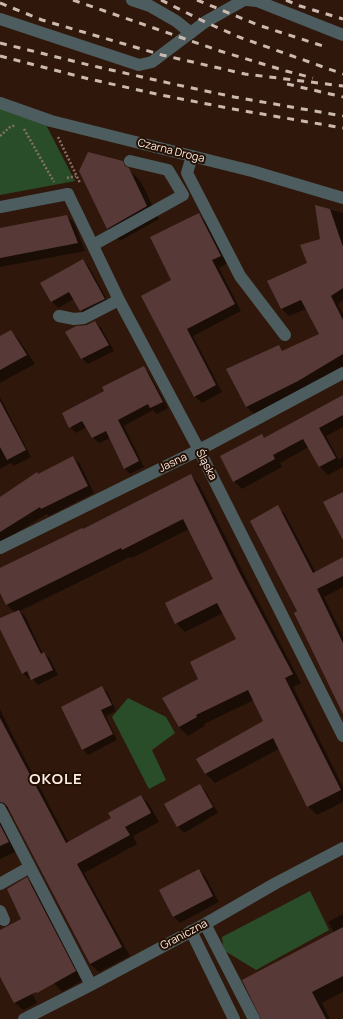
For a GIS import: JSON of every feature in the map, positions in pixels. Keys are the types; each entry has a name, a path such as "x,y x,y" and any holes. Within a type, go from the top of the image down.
{"street":[{"path":"132,0 150,6 170,17 191,33"},
{"path":"0,19 139,64 152,62 217,15 244,0"},
{"path":"247,0 257,1 343,35"},
{"name":"Czarna Droga","path":"0,104 51,121 252,171 343,198"},
{"path":"192,156 187,173 240,276 286,335"},
{"path":"93,245 182,195 168,170 130,161"},
{"path":"0,207 68,194"},
{"name":"Śląska","path":"68,194 119,300 199,450 343,736"},
{"path":"59,316 74,319 84,318 119,300"},
{"name":"Jasna","path":"0,548 199,450 343,373"},
{"path":"0,809 92,985"},
{"name":"Graniczna","path":"24,1019 92,985 205,924 276,883 343,848"},
{"path":"0,884 30,867"},
{"path":"205,924 254,1019"},
{"path":"191,931 234,1019"}],"path":[{"path":"51,121 60,144 83,190"},
{"path":"0,136 10,127 21,123 53,180 68,194"}],"green space":[{"path":"0,103 43,119 75,181 0,195"},
{"path":"128,698 166,717 175,733 152,750 166,780 149,789 112,717"},
{"path":"310,891 329,930 256,970 225,951 222,937"}],"building":[{"path":"88,152 123,161 125,166 129,168 147,206 107,229 79,171"},
{"path":"315,205 330,209 343,247 343,288 331,296 343,320 343,354 298,381 246,407 226,369 279,345 282,351 319,334 301,300 281,309 267,281 307,263 300,245 320,239"},
{"path":"199,213 221,256 212,260 235,304 187,329 216,385 194,397 141,296 171,280 150,237"},
{"path":"67,215 78,243 0,258 0,228"},
{"path":"83,259 105,299 80,311 69,292 51,302 40,283"},
{"path":"95,321 109,345 81,359 65,332 76,326 87,325"},
{"path":"11,330 27,355 0,370 0,336"},
{"path":"144,366 163,402 150,408 148,404 118,420 139,461 124,469 106,431 92,438 82,421 69,428 62,413 104,391 102,387"},
{"path":"343,395 343,415 319,428 336,458 319,467 303,439 273,455 275,459 233,482 220,456 262,434 264,438"},
{"path":"0,401 26,450 7,460 0,447"},
{"path":"73,456 88,486 41,509 40,507 0,532 0,497 37,472 38,474"},
{"path":"191,474 239,572 293,674 285,678 341,790 307,807 273,738 205,774 196,759 263,721 248,690 196,715 197,717 179,727 162,698 198,679 190,662 236,639 217,603 175,624 165,603 213,579 183,519 122,550 121,548 6,605 0,593 0,568 82,528 83,529"},
{"path":"343,492 343,540 323,502"},
{"path":"278,505 313,573 343,557 343,576 317,589 343,643 343,714 294,613 297,611 250,521"},
{"path":"19,610 41,654 44,652 53,670 31,680 27,671 22,674 0,629 0,618"},
{"path":"102,686 112,705 101,710 113,734 82,750 61,707"},
{"path":"0,718 66,843 111,818 108,813 141,795 151,813 125,827 130,835 77,864 122,947 90,964 7,806 0,802"},
{"path":"200,784 213,807 177,827 164,804"},
{"path":"0,825 9,842 0,846"},
{"path":"199,869 213,896 173,917 159,890"},
{"path":"27,877 76,971 37,993 36,992 14,1003 0,977 0,930 21,919 7,889"},
{"path":"343,927 343,976 312,992 326,1019 261,1019 242,980"}],"railway":[{"path":"73,0 220,51 313,78"},
{"path":"161,0 239,37 343,74"},
{"path":"197,0 258,25 323,46"},
{"path":"286,0 300,6 343,19"},
{"path":"0,3 42,20 162,55 245,74 343,86"},
{"path":"0,43 89,65 234,97 343,116"},
{"path":"0,56 89,79 161,95 343,128"},
{"path":"287,84 343,97"}],"district":[{"name":"OKOLE","path":"56,780"}]}
